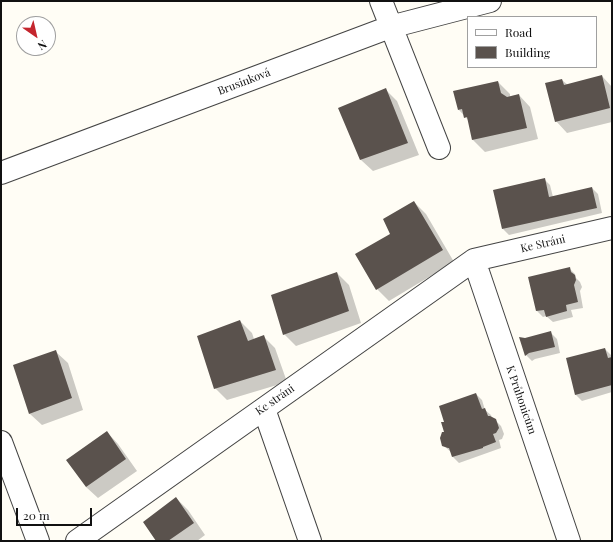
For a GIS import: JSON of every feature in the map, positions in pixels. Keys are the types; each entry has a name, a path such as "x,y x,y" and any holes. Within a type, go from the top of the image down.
{"street":[{"path":"381,1 439,148"},
{"name":"Brusinková","path":"1,173 390,27 490,1"},
{"name":"Ke Stráni","path":"474,260 612,228"},
{"name":"Ke stráni","path":"77,541 474,260"},
{"name":"K Průhonicům","path":"474,260 569,541"},
{"path":"264,408 310,541"},
{"path":"1,442 38,541"}],"building":[{"path":"602,75 610,108 555,122 545,83 562,79 564,85"},
{"path":"498,81 501,93 507,97 519,94 527,128 472,140 467,117 464,118 462,109 458,110 453,91"},
{"path":"386,88 408,143 360,160 338,108"},
{"path":"545,178 549,197 592,187 597,208 502,229 493,190"},
{"path":"414,201 443,250 376,290 355,254 390,234 383,219"},
{"path":"570,267 571,272 575,275 576,280 574,285 578,302 566,305 567,311 546,317 544,310 536,311 528,277"},
{"path":"337,272 349,311 283,335 271,295"},
{"path":"240,320 248,341 264,335 276,370 214,389 197,336"},
{"path":"551,331 555,347 529,353 525,356 519,337 525,338"},
{"path":"605,348 608,358 612,357 612,385 575,395 566,358"},
{"path":"56,350 72,398 29,414 13,365"},
{"path":"476,393 482,409 485,408 488,416 496,419 499,428 496,433 493,434 496,442 483,448 452,457 449,448 442,446 440,438 442,432 444,432 441,422 444,422 439,406"},
{"path":"107,431 126,459 86,487 66,460"},
{"path":"176,497 194,523 168,541 156,541 143,522"}]}
